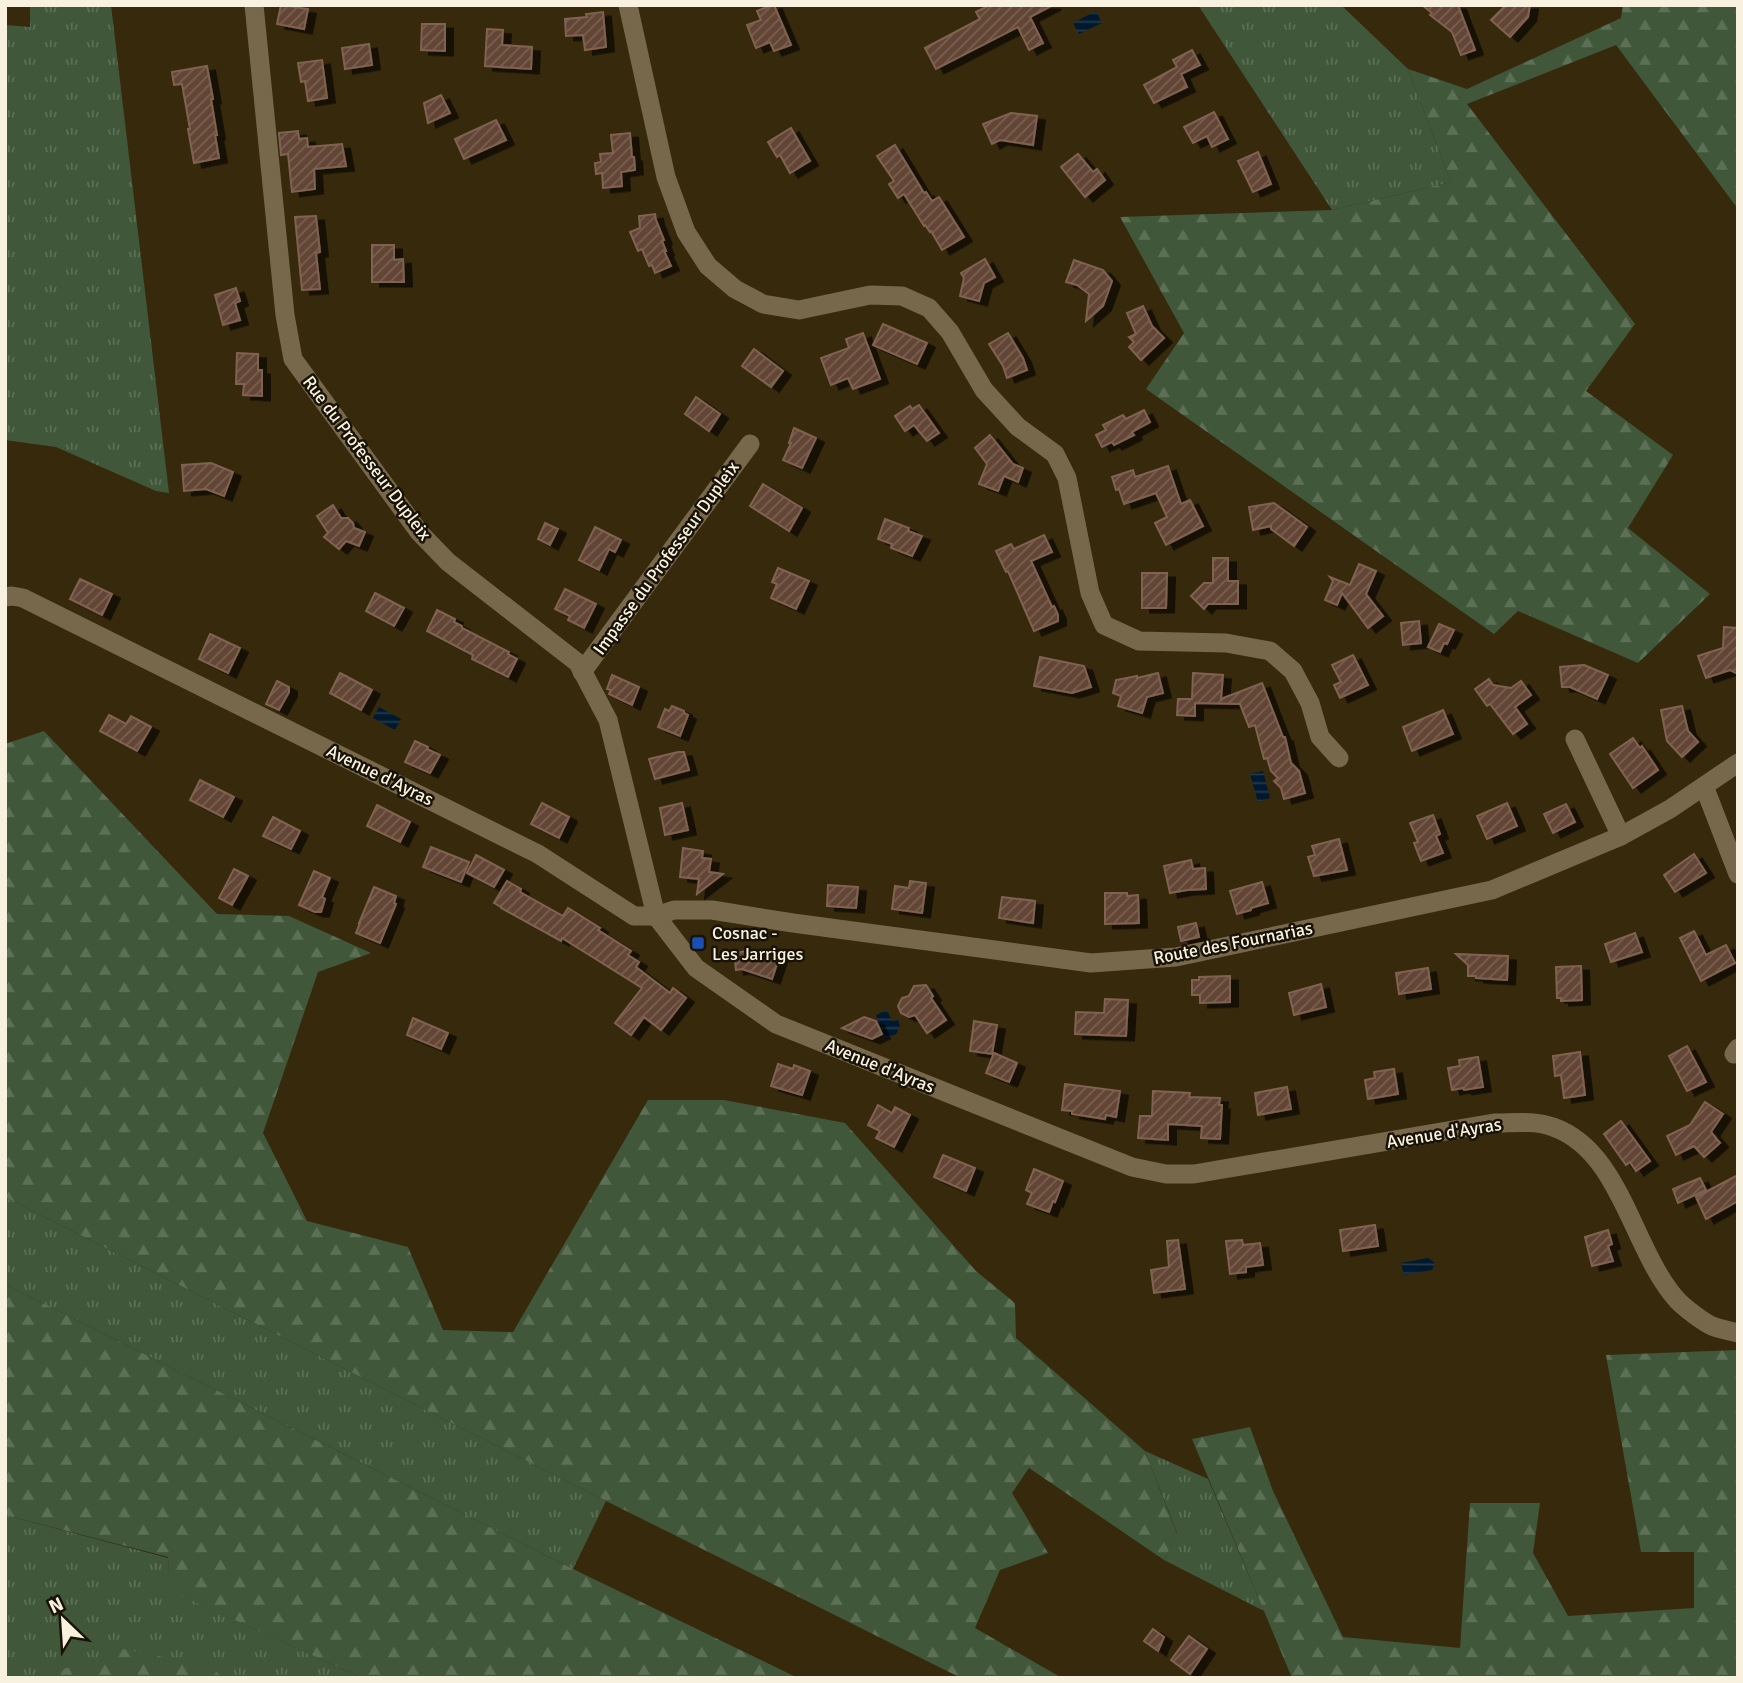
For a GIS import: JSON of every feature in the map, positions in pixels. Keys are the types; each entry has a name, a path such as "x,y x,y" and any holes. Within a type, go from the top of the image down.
{"street":[{"name":"Rue du Professeur Dupleix","path":"254,5 285,316 293,359 419,533 448,562 578,663 608,720 656,916"},
{"path":"628,5 666,177 685,232 708,266 735,289 763,304 799,310 870,295 902,296 929,307 950,332 984,390 1018,427 1055,454 1067,478 1090,593 1104,625 1139,641 1226,643 1270,651 1293,671 1310,704 1320,737 1339,758"},
{"name":"Impasse du Professeur Dupleix","path":"582,672 750,444"},
{"name":"Avenue d'Ayras","path":"14,597 538,854 634,916 656,916 696,968 776,1024 1132,1167 1166,1174 1194,1174 1494,1123 1552,1126 1581,1142 1610,1177 1656,1273 1679,1302 1710,1325 1738,1334"},
{"path":"1575,739 1621,836"},
{"name":"Route des Fournarias","path":"656,916 674,910 712,910 1091,963 1176,957 1492,890 1621,836 1670,809 1738,763"},
{"path":"1704,786 1738,874"}],"green space":[{"path":"30,5 111,5 169,493 156,491 56,447 5,440 5,25 30,27"},
{"path":"1198,5 1341,5 1408,69 1451,182 1332,210"},
{"path":"1623,5 1738,5 1738,209 1616,45 1467,104 1635,324 1586,391 1673,455 1628,528 1710,594 1638,663 1518,611 1494,634 1146,389 1184,333 1120,217 1332,210 1451,182 1408,69 1467,89 1621,18"},
{"path":"44,731 217,914 289,916 371,953 318,972 263,1133 307,1221 408,1247 443,1330 513,1332 648,1100 724,1100 845,1123 976,1271 1015,1303 1016,1338 1145,1451 1177,1534 1164,1560 1029,1468 1012,1493 1048,1553 1000,1570 975,1628 1062,1678 961,1678 5,1197 5,744"},
{"path":"5,1197 606,1501 573,1569 5,1284"},
{"path":"5,1284 573,1569 798,1678 362,1678 169,1590 168,1557 5,1515"},
{"path":"1738,1350 1738,1678 1292,1678 1192,1439 1250,1427 1273,1491 1343,1637 1460,1648 1470,1503 1540,1503 1533,1553 1568,1616 1694,1608 1694,1552 1641,1552 1606,1355"},
{"path":"1145,1451 1208,1479 1264,1611 1164,1560 1177,1533"},
{"path":"5,1515 168,1558 170,1590 362,1678 5,1678"},
{"path":"124,1649 211,1667 223,1678 5,1678 43,1676"}],"water":[{"path":"1096,11 1102,23 1079,34 1073,23"},
{"path":"379,707 401,719 395,730 373,718"},
{"path":"1263,771 1270,798 1258,802 1250,774"},
{"path":"887,1010 892,1021 898,1020 900,1026 896,1034 885,1039 876,1015"},
{"path":"1428,1258 1435,1263 1432,1270 1404,1275 1401,1263"}],"building":[{"path":"281,5 308,9 304,29 277,24"},
{"path":"772,5 791,45 774,51 770,42 756,48 747,25 761,20 757,11"},
{"path":"990,5 1053,5 1030,17 1043,43 1029,50 1018,27 936,69 925,48 980,19 976,12"},
{"path":"1422,5 1458,5 1475,50 1461,55 1452,32"},
{"path":"1506,5 1530,5 1528,17 1510,37 1491,20"},
{"path":"603,12 606,47 585,50 583,35 566,36 565,19"},
{"path":"422,24 445,24 445,51 421,50"},
{"path":"487,29 503,30 502,45 532,47 531,69 485,66"},
{"path":"369,44 372,65 345,69 342,48"},
{"path":"1192,50 1200,65 1181,74 1187,87 1154,103 1144,85 1177,67 1173,60"},
{"path":"322,60 327,98 308,101 305,81 301,82 298,63"},
{"path":"207,66 219,158 194,163 182,84 174,85 172,72"},
{"path":"441,95 450,113 428,123 424,103"},
{"path":"1214,112 1228,139 1212,147 1207,136 1193,143 1184,127"},
{"path":"1011,113 1037,116 1033,145 1000,140 992,144 983,124"},
{"path":"496,120 506,140 464,159 455,139"},
{"path":"791,128 810,161 790,173 780,155 777,157 768,142"},
{"path":"298,131 299,139 307,138 308,147 342,144 346,166 314,169 315,189 292,192 288,154 281,155 279,133"},
{"path":"630,133 635,170 621,172 622,186 603,188 602,173 596,174 595,163 601,162 600,154 613,153 611,135"},
{"path":"895,145 924,193 926,192 932,201 939,197 964,237 942,250 904,194 898,198 889,184 894,181 877,156"},
{"path":"1258,152 1271,184 1253,192 1238,161"},
{"path":"1078,154 1093,172 1097,169 1105,180 1085,197 1061,167"},
{"path":"655,214 664,240 664,251 671,266 655,273 642,249 638,251 630,232 640,228 639,216"},
{"path":"316,216 320,289 302,290 295,217"},
{"path":"372,245 394,245 394,260 403,259 404,282 372,282"},
{"path":"985,259 995,277 984,283 979,301 960,296 964,278 961,273"},
{"path":"1074,260 1103,270 1112,281 1103,306 1086,321 1089,294 1077,285 1066,282"},
{"path":"236,288 240,301 235,303 240,320 223,325 215,295"},
{"path":"1143,306 1152,326 1164,338 1141,360 1129,347 1134,342 1129,337 1136,334 1127,313"},
{"path":"883,324 927,343 917,364 873,345"},
{"path":"863,333 880,379 853,389 848,378 831,385 821,358 849,348 846,339"},
{"path":"1008,333 1027,370 1007,378 989,344"},
{"path":"754,349 783,371 771,387 742,366"},
{"path":"237,353 258,354 258,370 262,370 262,396 243,395 244,384 236,384"},
{"path":"696,397 720,414 709,431 685,414"},
{"path":"919,405 939,433 927,441 914,425 905,431 895,416 910,406 912,409"},
{"path":"1144,410 1150,422 1132,432 1134,435 1114,445 1112,442 1102,447 1096,435 1106,430 1103,425 1123,415 1126,419"},
{"path":"794,428 816,438 802,468 783,460"},
{"path":"990,435 1013,464 1023,468 1018,482 1004,476 998,491 979,484 987,464 975,448"},
{"path":"211,463 233,472 224,496 206,489 184,491 182,465"},
{"path":"1168,466 1181,504 1190,500 1203,526 1166,545 1155,523 1167,517 1156,493 1124,504 1112,477 1133,470 1135,477"},
{"path":"763,484 802,508 789,531 750,506"},
{"path":"1274,503 1307,527 1294,546 1271,529 1271,526 1253,530 1249,507"},
{"path":"333,505 341,518 348,518 354,528 365,532 359,546 346,541 339,549 324,537 328,533 317,516"},
{"path":"885,519 922,536 912,556 891,548 892,544 878,539"},
{"path":"545,523 558,529 550,545 538,539"},
{"path":"595,527 621,540 615,552 609,549 599,570 579,560"},
{"path":"1044,535 1052,552 1031,561 1052,607 1054,606 1058,621 1034,631 1008,571 1006,572 996,551 1011,544 1014,549"},
{"path":"1213,558 1228,558 1228,581 1238,581 1238,604 1208,604 1204,609 1191,596 1204,583 1213,583"},
{"path":"1359,564 1376,571 1366,594 1383,616 1368,628 1342,593 1337,605 1325,600 1333,581 1330,577 1350,585"},
{"path":"778,568 809,581 796,609 771,598 777,584 772,582"},
{"path":"1142,573 1167,573 1166,608 1142,608"},
{"path":"80,579 112,594 102,615 70,599"},
{"path":"565,589 596,604 584,628 568,620 570,616 555,609"},
{"path":"375,593 404,608 394,626 366,611"},
{"path":"437,610 455,619 454,622 462,628 509,652 508,654 517,659 508,677 472,659 473,655 427,631"},
{"path":"1419,621 1421,643 1403,645 1401,623"},
{"path":"1439,624 1454,630 1440,652 1428,647"},
{"path":"1724,627 1738,628 1738,674 1730,670 1706,678 1698,656 1723,648"},
{"path":"210,634 240,648 228,673 199,659"},
{"path":"1353,655 1368,685 1340,698 1334,685 1341,682 1332,665"},
{"path":"1040,657 1084,666 1091,687 1072,693 1034,686"},
{"path":"1584,665 1608,675 1597,699 1570,687 1562,687 1560,667"},
{"path":"340,673 372,690 361,710 330,693"},
{"path":"1158,673 1163,693 1147,697 1142,713 1118,706 1121,696 1113,693 1116,680"},
{"path":"1193,673 1223,675 1221,699 1262,683 1285,737 1291,763 1299,771 1305,793 1284,799 1281,788 1274,781 1278,778 1271,771 1267,758 1264,759 1255,725 1249,727 1240,704 1195,703 1195,716 1177,715 1178,699 1192,699"},
{"path":"612,675 639,687 632,705 609,694 611,690 607,689"},
{"path":"1489,679 1493,685 1511,688 1521,681 1531,695 1515,707 1527,724 1513,734 1475,689"},
{"path":"277,681 289,687 279,710 266,704"},
{"path":"672,706 688,715 680,736 658,727 665,709 669,711"},
{"path":"1682,706 1688,731 1698,742 1682,757 1667,741 1661,710"},
{"path":"1443,710 1453,734 1412,751 1403,727"},
{"path":"109,715 126,724 131,716 151,727 137,751 100,731"},
{"path":"1633,738 1640,748 1642,746 1658,770 1633,788 1610,754"},
{"path":"415,741 440,755 430,773 405,762"},
{"path":"684,752 689,770 655,779 649,759"},
{"path":"200,780 234,797 223,817 190,800"},
{"path":"542,803 569,817 559,838 531,824"},
{"path":"682,803 688,830 665,835 660,808"},
{"path":"1507,803 1517,826 1487,839 1477,816"},
{"path":"1566,804 1575,822 1553,833 1544,814"},
{"path":"377,805 410,822 400,842 367,826"},
{"path":"1433,815 1440,834 1436,836 1443,853 1421,861 1414,843 1418,842 1410,823"},
{"path":"273,817 300,831 291,849 263,836"},
{"path":"1339,839 1347,870 1314,876 1308,857 1315,855 1312,846"},
{"path":"431,847 469,862 461,882 423,867"},
{"path":"683,848 703,851 702,858 711,859 709,872 723,874 697,894 699,879 680,877"},
{"path":"1694,854 1706,873 1675,892 1664,875"},
{"path":"476,855 504,870 494,887 467,873"},
{"path":"1191,860 1193,869 1205,868 1206,889 1170,893 1164,866"},
{"path":"234,869 248,876 232,905 219,898"},
{"path":"314,871 330,878 322,897 325,899 321,912 299,905"},
{"path":"507,881 521,889 520,892 563,916 568,908 600,928 598,930 631,951 628,955 639,962 636,967 670,993 673,988 686,998 661,1030 644,1017 631,1035 615,1023 642,988 562,938 561,941 494,903"},
{"path":"910,881 926,883 922,913 892,909 895,886 909,888"},
{"path":"1262,882 1268,903 1237,914 1230,891"},
{"path":"828,885 858,887 856,908 827,906"},
{"path":"374,887 396,896 396,904 380,943 356,933"},
{"path":"1105,893 1138,895 1139,923 1105,924"},
{"path":"1002,897 1035,901 1033,923 999,918"},
{"path":"1196,923 1199,937 1181,941 1178,927"},
{"path":"1694,931 1706,955 1726,945 1735,963 1701,981 1680,938"},
{"path":"1635,933 1642,952 1611,962 1605,944"},
{"path":"754,950 779,958 772,979 742,969 736,970 734,953"},
{"path":"1456,954 1508,956 1507,980 1468,976 1468,965"},
{"path":"1581,966 1582,1000 1561,1001 1561,998 1557,998 1556,967"},
{"path":"1428,968 1431,989 1399,994 1396,973"},
{"path":"1230,976 1230,1002 1200,1003 1200,995 1192,995 1192,980 1199,980 1199,977"},
{"path":"1321,984 1326,1007 1294,1015 1289,993"},
{"path":"926,985 933,996 931,998 946,1020 927,1033 915,1015 909,1017 901,1013 898,1006 902,998 909,996 914,986"},
{"path":"1105,999 1128,1000 1126,1036 1075,1034 1076,1012 1104,1013"},
{"path":"864,1017 876,1021 882,1034 872,1039 842,1028"},
{"path":"413,1018 448,1033 441,1049 407,1035"},
{"path":"974,1021 997,1025 992,1054 970,1051"},
{"path":"1687,1046 1706,1082 1687,1091 1669,1056"},
{"path":"1580,1052 1585,1095 1564,1098 1561,1075 1555,1076 1553,1056"},
{"path":"994,1053 1017,1063 1009,1082 986,1073"},
{"path":"1478,1057 1483,1087 1452,1090 1448,1068 1460,1066 1459,1060"},
{"path":"778,1064 793,1069 794,1065 810,1071 802,1095 771,1086"},
{"path":"1394,1069 1398,1094 1368,1099 1365,1080 1375,1078 1374,1072"},
{"path":"1065,1084 1120,1091 1116,1117 1106,1115 1105,1119 1062,1110"},
{"path":"1287,1087 1291,1109 1258,1115 1255,1093"},
{"path":"1153,1091 1190,1093 1189,1097 1220,1098 1220,1139 1201,1138 1202,1126 1168,1124 1168,1140 1138,1138 1140,1116 1152,1116"},
{"path":"1705,1102 1723,1114 1711,1132 1720,1143 1704,1157 1694,1146 1676,1155 1667,1136 1690,1125"},
{"path":"878,1105 892,1113 895,1107 910,1115 894,1147 876,1138 880,1131 868,1125"},
{"path":"1621,1121 1650,1161 1636,1171 1630,1162 1626,1165 1604,1134"},
{"path":"943,1155 975,1168 966,1191 934,1177"},
{"path":"1034,1169 1063,1181 1049,1212 1027,1204 1032,1193 1026,1190"},
{"path":"1738,1175 1738,1201 1706,1219 1696,1197"},
{"path":"1700,1178 1706,1190 1678,1203 1673,1189"},
{"path":"1375,1225 1378,1246 1343,1251 1340,1230"},
{"path":"1608,1230 1612,1244 1608,1246 1613,1261 1592,1266 1585,1237"},
{"path":"1178,1240 1185,1289 1154,1293 1151,1270 1169,1267 1167,1241"},
{"path":"1242,1240 1243,1245 1260,1243 1263,1265 1246,1267 1246,1272 1230,1274 1226,1241"},
{"path":"1153,1629 1164,1637 1158,1651 1144,1641"},
{"path":"1189,1636 1207,1649 1190,1674 1171,1660"}],"place":[{"name":"Cosnac - Les Jarriges","path":"698,943"}]}
